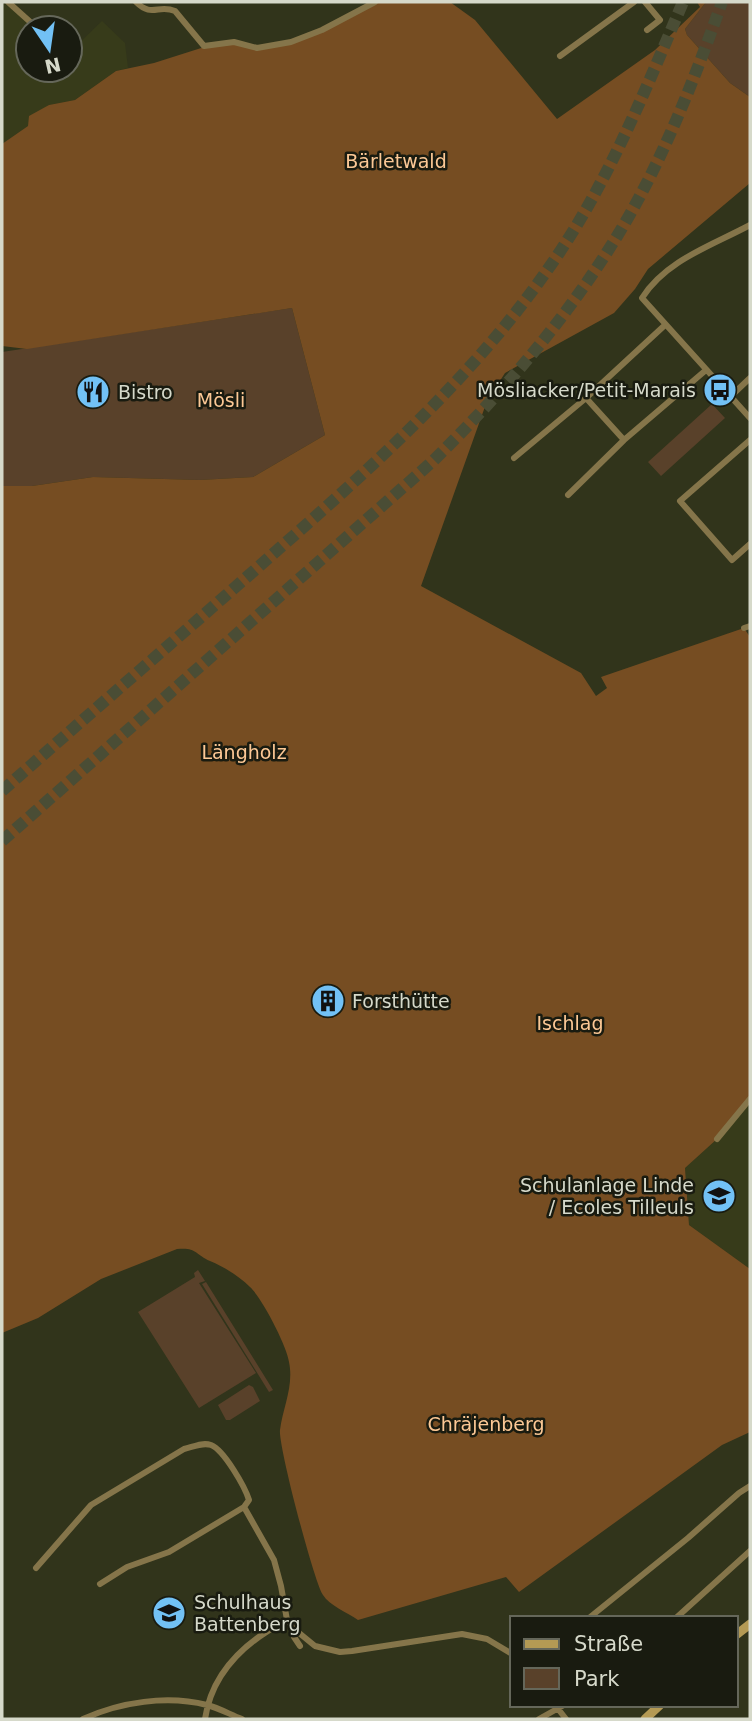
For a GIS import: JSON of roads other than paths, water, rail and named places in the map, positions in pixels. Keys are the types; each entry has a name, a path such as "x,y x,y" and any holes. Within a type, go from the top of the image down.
{"main road":[{"path":"645,1719 658,1707"}],"street":[{"path":"8,2 21,14"},
{"path":"136,2 146,10 169,8 175,11 204,46 234,42 257,48 291,42 322,30 375,2"},
{"path":"560,56 634,2"},
{"path":"645,2 660,20 647,30"},
{"path":"750,225 669,268 647,289 642,298 750,418"},
{"path":"514,458 586,398 665,325"},
{"path":"568,495 624,440 706,370"},
{"path":"731,396 750,378"},
{"path":"586,398 624,440"},
{"path":"750,440 680,501 732,560 750,544"},
{"path":"717,1139 750,1099"},
{"path":"36,1569 91,1505 184,1449 201,1444 211,1445 223,1455 247,1492 249,1500 244,1507 169,1552 127,1567 100,1584"},
{"path":"591,1616 750,1486"},
{"path":"244,1507 274,1560 287,1620 315,1646 340,1652 462,1634 486,1639 510,1653"},
{"path":"678,1616 750,1551"},
{"path":"205,1719 212,1690 244,1647 263,1632 287,1620"},
{"path":"293,1628 294,1637 300,1646"},
{"path":"83,1719 116,1706 179,1701 207,1705 242,1719"},
{"path":"539,1719 559,1707 566,1719"}],"tunnel":[{"path":"2,791 364,472 435,404 502,330 561,250 597,191 628,129 683,2"},
{"path":"2,841 433,461 514,375 587,283 629,216 680,111 722,2"}],"place":[{"name":"Mösliacker/Petit-Marais","path":"720,390"},
{"name":"Bistro","path":"93,392"},
{"name":"Forsthütte","path":"328,1001"},
{"name":"Schulanlage Linde / Ecoles Tilleuls","path":"719,1196"},
{"name":"Schulhaus Battenberg","path":"169,1613"}],"park label":[{"name":"Bärletwald","path":"396,161"},
{"name":"Mösli","path":"221,400"},
{"name":"Längholz","path":"244,752"},
{"name":"Ischlag","path":"570,1023"},
{"name":"Chräjenberg","path":"486,1424"}]}
